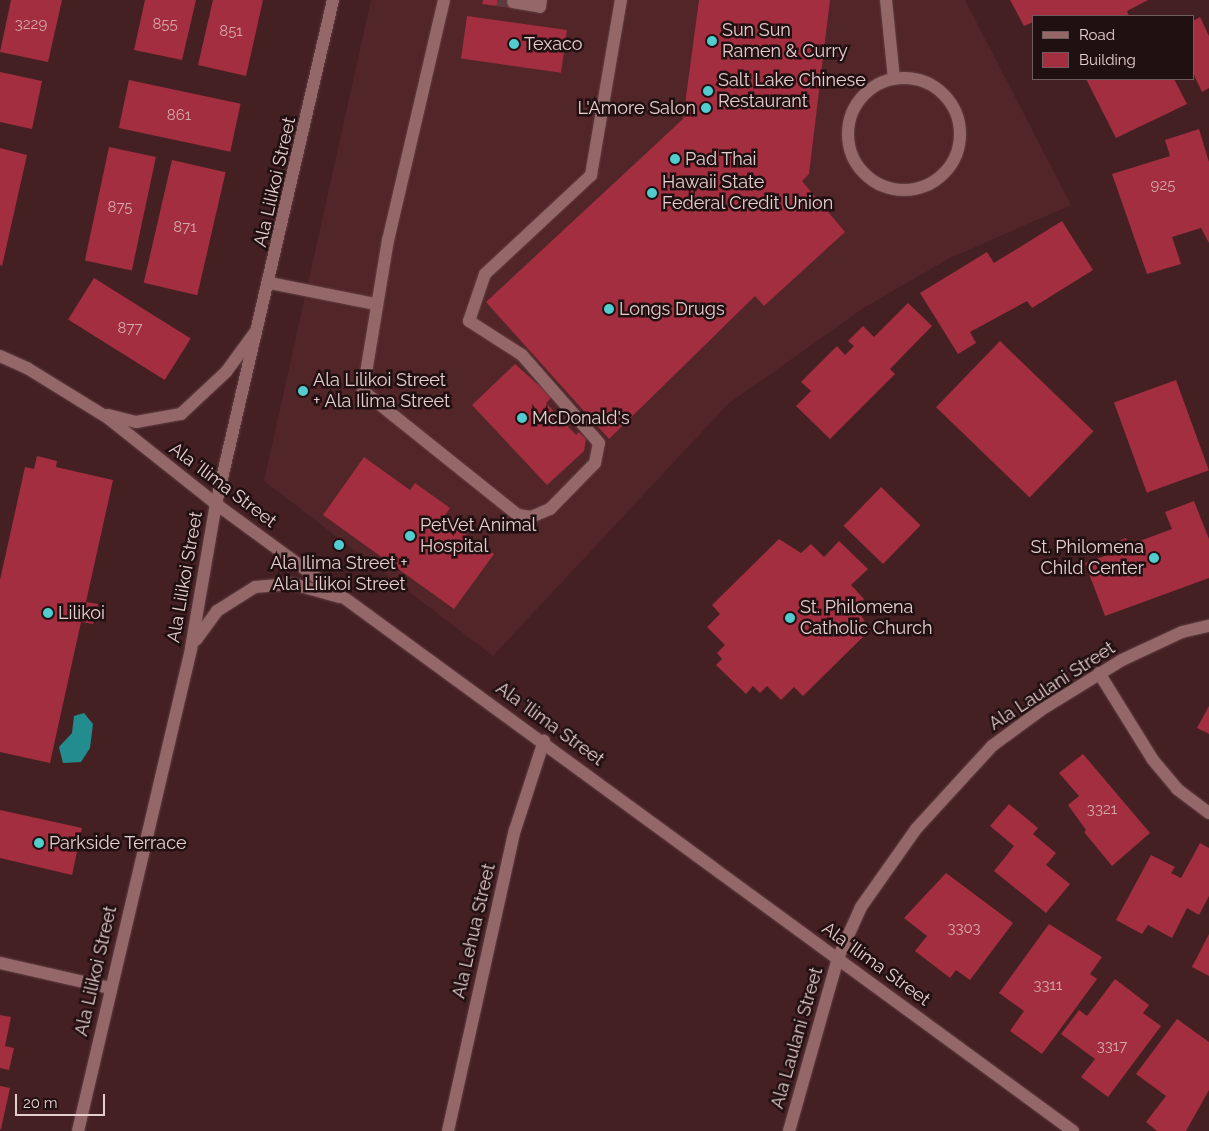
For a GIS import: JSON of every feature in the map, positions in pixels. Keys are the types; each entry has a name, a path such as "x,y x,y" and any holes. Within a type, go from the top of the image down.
{"street":[{"name":"Ala Lilikoi Street","path":"78,1131 191,648 216,504 270,283 333,0"},
{"path":"444,0 375,304 362,391 518,515 531,517 550,509 595,463 601,449 522,355 469,321 485,274 591,175 621,0"},
{"path":"513,2 540,7 541,0"},
{"path":"886,0 894,79"},
{"path":"894,79 921,81 945,94 960,127 960,145 942,176 908,190 872,181 850,151 851,114 861,98 876,85 894,79"},
{"path":"270,283 375,304"},
{"path":"100,413 136,422 180,414 226,372 258,326"},
{"name":"Ala ʻIlima Street","path":"0,356 27,368 100,413 216,504 544,741 1072,1131"},
{"path":"191,648 217,611 255,587 293,584 347,598"},
{"name":"Ala Laulani Street","path":"788,1131 838,958 861,907 951,787 992,746 1099,673 1182,632 1209,626"},
{"path":"1099,673 1153,760 1177,789 1209,813"},
{"name":"Ala Lehua Street","path":"448,1131 515,830 544,741"},
{"path":"0,963 110,988"}],"shaded area":[{"path":"371,0 965,0 1071,205 950,258 865,307 728,404 493,656 264,481"}],"water":[{"path":"84,713 93,724 90,748 81,762 63,763 59,747 72,733 74,716"}],"building":[{"path":"11,0 62,0 48,62 0,52"},
{"path":"145,0 196,0 182,60 134,50"},
{"path":"213,0 263,0 246,76 198,65"},
{"path":"483,0 513,0 512,8 482,4"},
{"path":"699,0 830,0 809,174 802,181 845,232 764,306 755,296 609,439 486,302 683,119"},
{"path":"1010,0 1148,0 1127,11 1129,15 1032,15 1032,22 1024,26"},
{"name":"Texaco","path":"467,16 567,30 561,73 461,59"},
{"path":"1200,17 1209,36 1209,88 1202,92 1194,75 1194,20"},
{"path":"0,72 42,81 32,129 0,122"},
{"path":"129,80 241,104 230,152 119,128"},
{"path":"1087,80 1175,80 1187,104 1116,138"},
{"path":"1199,129 1209,162 1209,243 1201,228 1172,237 1181,264 1147,274 1112,174 1170,156 1165,140"},
{"path":"109,147 156,157 132,270 85,260"},
{"path":"0,148 27,155 2,266 0,265"},
{"path":"172,160 226,172 197,295 144,283"},
{"path":"1062,221 1093,270 1032,308 1027,301 970,332 976,343 958,354 920,293 987,252 994,263"},
{"path":"94,278 191,338 165,380 68,320"},
{"path":"908,303 932,326 890,369 895,374 830,439 796,406 811,391 801,382 837,346 845,355 854,346 848,341 863,326 874,337"},
{"path":"1000,341 1094,431 1030,497 936,407"},
{"name":"McDonald's","path":"515,364 552,397 546,403 576,435 579,432 586,439 584,451 547,485 472,405"},
{"path":"1176,380 1209,470 1147,493 1114,403"},
{"name":"Lilikoi","path":"37,456 57,461 56,467 113,480 86,602 98,604 93,624 81,622 50,763 0,752 0,580 25,467 34,469"},
{"name":"PetVet Animal Hospital","path":"364,457 410,490 415,483 450,508 443,518 494,554 454,609 323,515"},
{"path":"881,487 921,525 883,564 843,526"},
{"name":"St. Philomena Child Center","path":"1194,501 1209,539 1209,578 1105,616 1085,563 1113,553 1110,544 1126,538 1129,545 1172,529 1165,512"},
{"name":"St. Philomena Catholic Church","path":"779,539 801,553 811,544 824,557 839,541 868,569 851,585 864,599 856,607 870,630 803,696 794,687 781,700 767,686 760,693 753,686 746,694 716,665 722,659 717,653 725,645 707,627 720,614 712,605"},
{"path":"1209,706 1209,734 1197,728"},
{"path":"1083,754 1150,833 1112,866 1084,832 1086,830 1068,805 1079,796 1059,773"},
{"path":"1009,804 1038,828 1033,834 1056,853 1046,865 1070,884 1046,913 994,871 1014,846 990,826"},
{"name":"Parkside Terrace","path":"0,810 82,828 72,875 0,858"},
{"path":"1200,843 1209,848 1209,896 1199,915 1187,908 1172,938 1148,925 1142,934 1116,920 1151,855 1175,867 1171,873 1181,878"},
{"path":"946,873 1013,923 970,980 956,970 950,978 915,951 927,936 904,918"},
{"path":"1049,924 1102,957 1090,974 1097,979 1042,1054 1010,1031 1024,1011 999,993"},
{"path":"1209,934 1209,976 1192,967"},
{"path":"1115,979 1149,1005 1143,1013 1161,1026 1108,1097 1081,1077 1095,1059 1061,1034 1079,1010 1087,1016"},
{"path":"0,1015 11,1017 5,1046 14,1048 9,1070 0,1068"},
{"path":"1177,1019 1209,1042 1209,1090 1186,1131 1157,1131 1146,1122 1166,1096 1136,1074"},
{"path":"0,1086 10,1088 1,1129 0,1129"}],"tunnel":[{"path":"497,0 513,2"}],"place":[{"name":"Sun Sun Ramen & Curry","path":"712,41"},
{"name":"Texaco","path":"514,44"},
{"name":"Salt Lake Chinese Restaurant","path":"708,91"},
{"name":"L'Amore Salon","path":"706,108"},
{"name":"Pad Thai","path":"675,159"},
{"name":"Hawaii State Federal Credit Union","path":"652,193"},
{"name":"Longs Drugs","path":"609,309"},
{"name":"Ala Lilikoi Street + Ala Ilima Street","path":"303,391"},
{"name":"McDonald's","path":"522,418"},
{"name":"PetVet Animal Hospital","path":"410,536"},
{"name":"Ala Ilima Street + Ala Lilikoi Street","path":"339,545"},
{"name":"St. Philomena Child Center","path":"1154,558"},
{"name":"Lilikoi","path":"48,613"},
{"name":"St. Philomena Catholic Church","path":"790,618"},
{"name":"Parkside Terrace","path":"39,843"}]}
